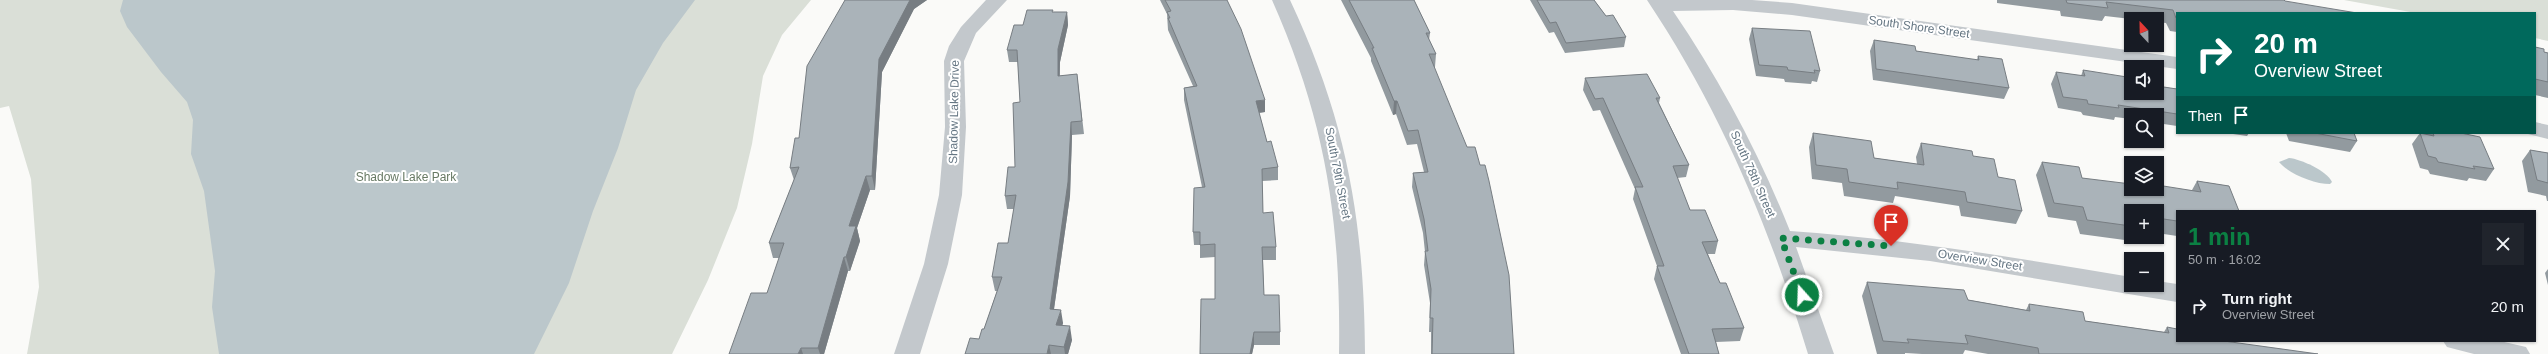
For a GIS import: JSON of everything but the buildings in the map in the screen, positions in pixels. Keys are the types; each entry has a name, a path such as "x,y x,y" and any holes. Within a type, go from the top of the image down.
{"street":[{"name":"Shadow Lake Drive","path":"907,354 923,311 948,212 955,134 953,70 955,55 961,42 980,16 998,0"},
{"name":"South 79th Street","path":"1281,0 1318,87 1339,164 1351,254 1352,354"},
{"name":"South Shore Street","path":"1658,3 1707,3 1777,7 2176,62"},
{"name":"South 78th Street","path":"1658,3 1695,59 1722,106 1781,238 1821,354"},
{"path":"2536,129 2548,132"},
{"name":"Overview Street","path":"1781,238 1849,241 1905,248 2176,293"},
{"path":"2461,342 2517,354"}],"green space":[{"name":"Shadow Lake Park","path":"0,0 811,0 782,35 763,76 752,144 737,208 708,280 672,354 27,354 39,287 31,179 9,106 0,108"},
{"path":"2344,0 2548,0 2548,41 2536,38 2536,12 2410,12"}],"shaded area":[{"path":"123,0 695,0 663,43 636,90 618,148 593,211 569,283 534,354 219,354 212,307 215,271 204,191 191,154 193,120 187,102 161,72 127,27 120,11"},
{"path":"2289,158 2313,166 2325,174 2332,182 2330,184 2324,184 2302,178 2279,162"}],"route":[{"path":"1802,295 1781,238 1849,241 1891,246"}]}
